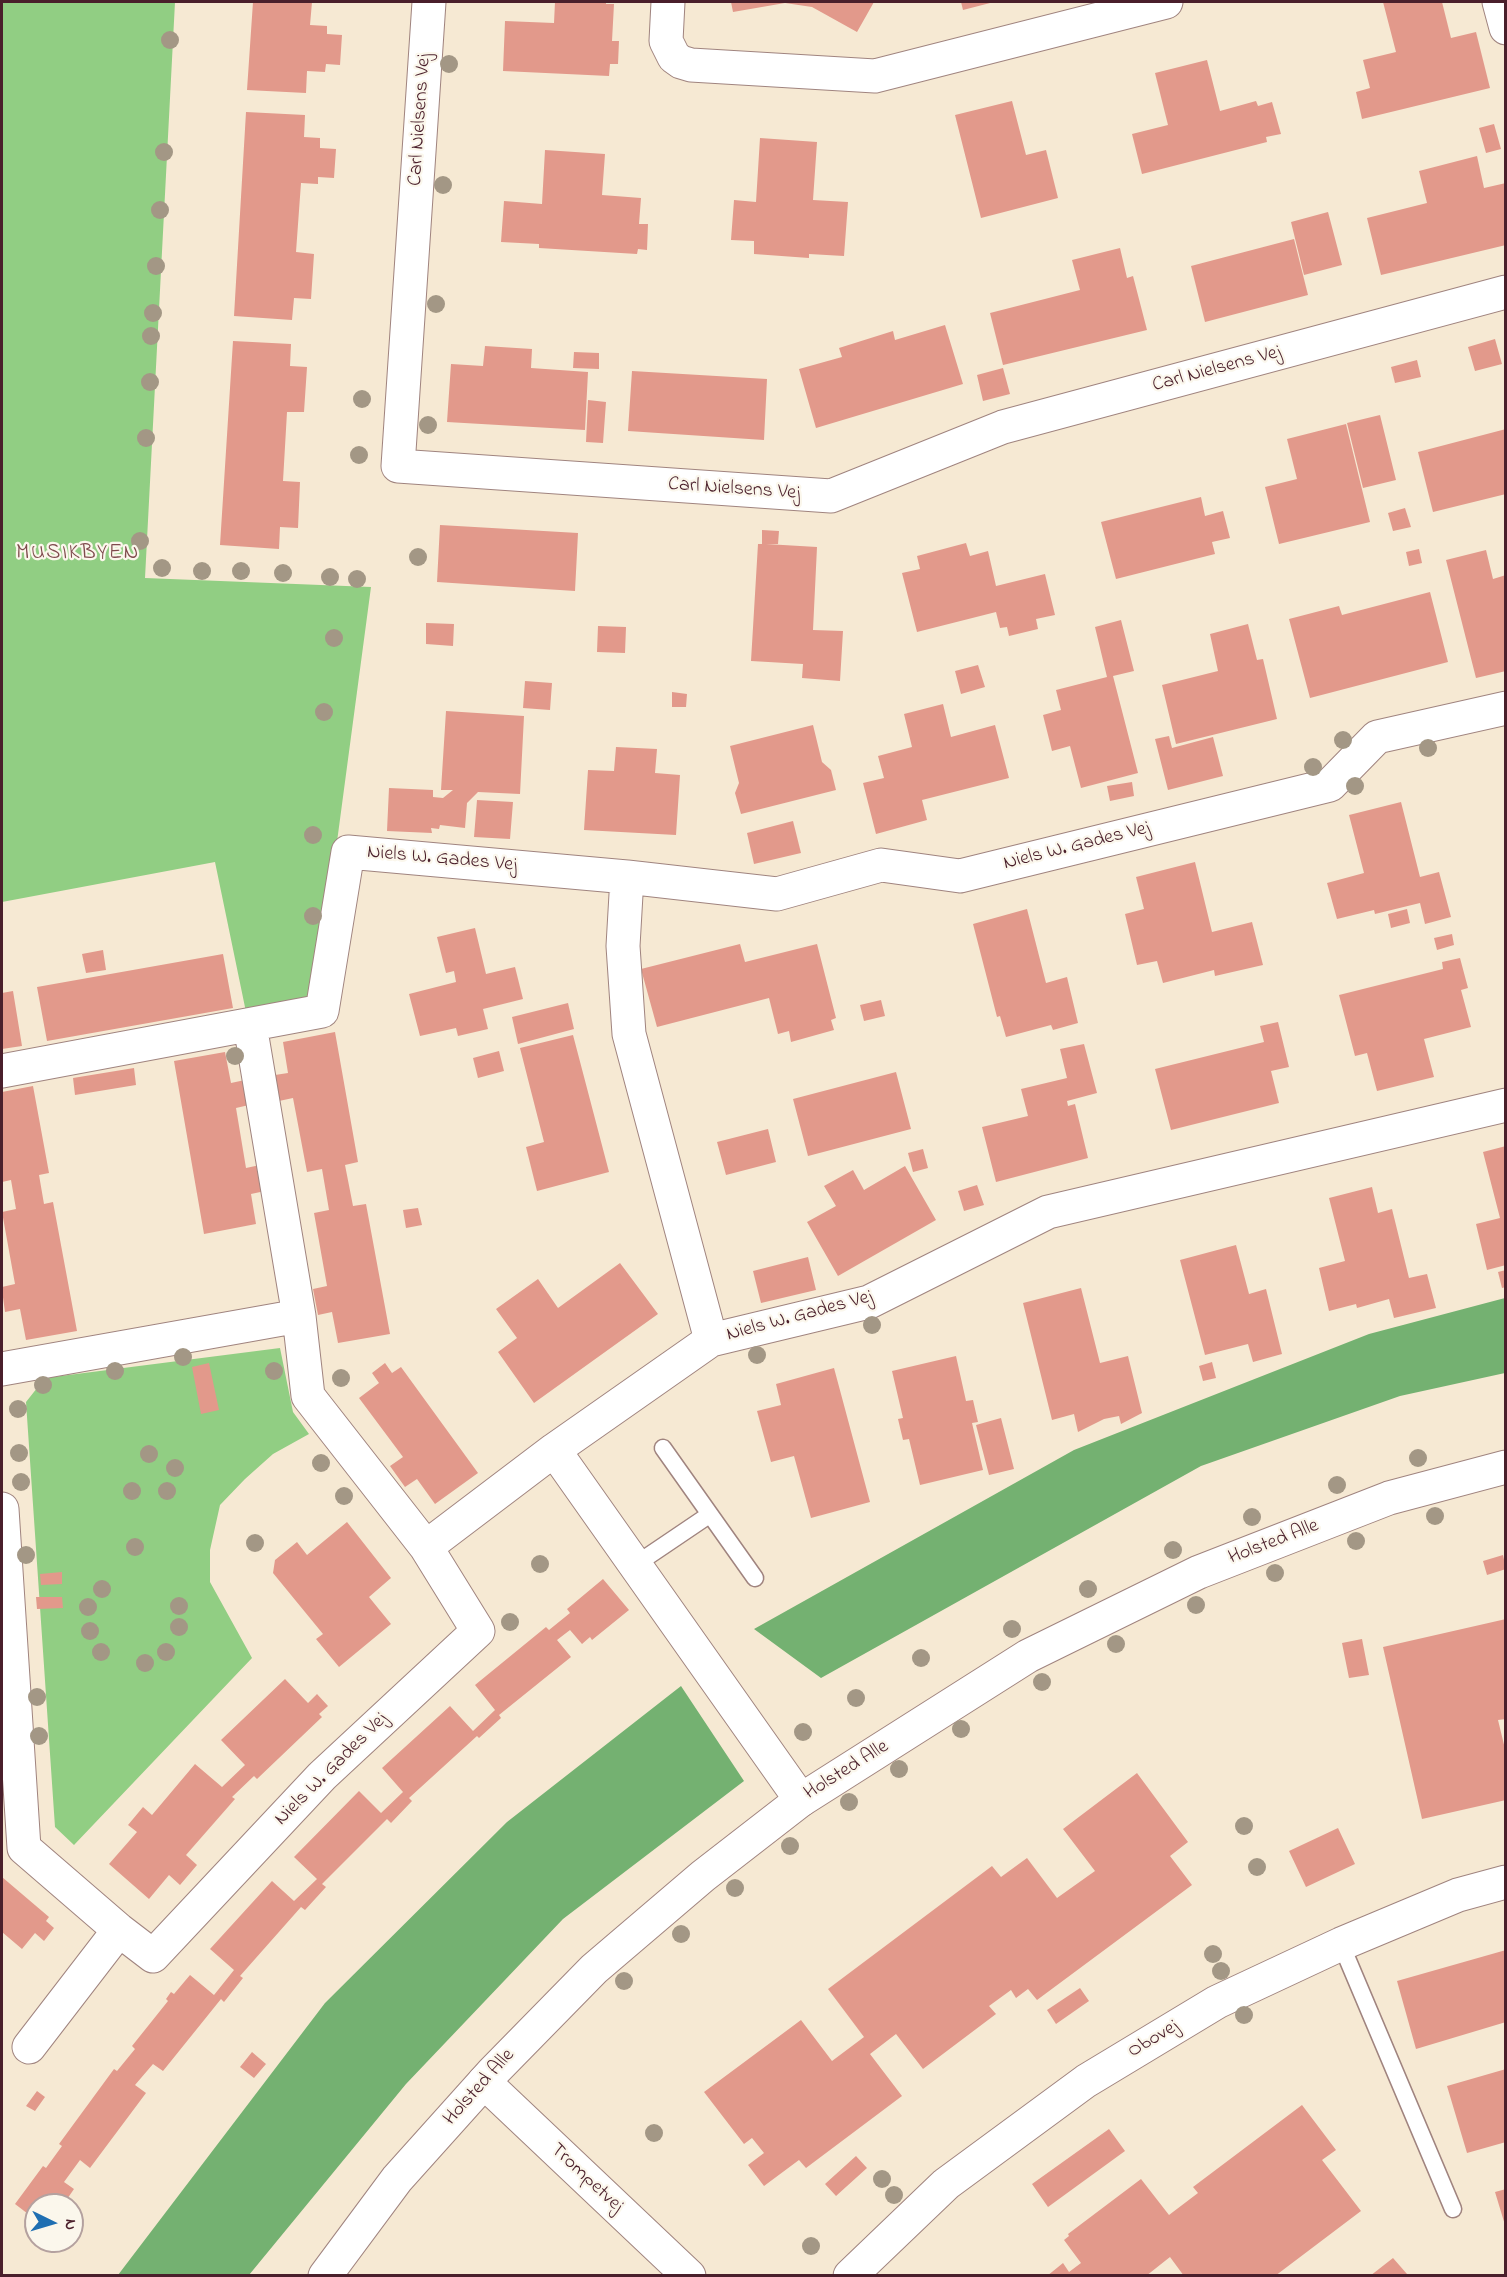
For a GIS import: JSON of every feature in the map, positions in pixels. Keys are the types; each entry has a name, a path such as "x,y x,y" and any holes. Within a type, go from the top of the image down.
{"street":[{"name":"Carl Nielsens Vej","path":"429,2 398,466 831,496 1003,428 1506,292"},
{"path":"668,2 666,42 674,57 681,62 691,65 875,76 1166,2"},
{"path":"1499,2 1506,28"},
{"name":"Niels W. Gades Vej","path":"2,1071 322,1011 348,852 627,877 777,894 881,865 960,876 1330,785 1377,737 1506,708"},
{"name":"Niels W. Gades Vej","path":"627,877 623,946 629,1034 711,1340"},
{"name":"Niels W. Gades Vej","path":"2,1509 4,1588 24,1848 119,1930 153,1956 322,1776 478,1631 426,1547 308,1396 299,1316 250,1025"},
{"name":"Niels W. Gades Vej","path":"426,1547 554,1450 711,1340 869,1302 1048,1212 1506,1106"},
{"path":"2,1369 299,1316"},
{"path":"554,1450 801,1800"},
{"name":"Holsted Alle","path":"325,2276 397,2179 484,2082 594,1969 703,1876 801,1800 1028,1656 1199,1572 1389,1498 1506,1467"},
{"name":"Obovej","path":"850,2276 946,2184 1086,2081 1217,2002 1341,1944 1458,1895 1506,1882"},
{"path":"29,2046 119,1930"},
{"name":"Trompetvej","path":"484,2082 689,2276"}],"lane":[{"path":"663,1448 755,1578"},
{"path":"635,1565 709,1515"},
{"path":"1341,1944 1453,2210"}],"green space":[{"path":"2,2 175,2 145,578 371,587 316,999 246,1012 215,862 2,902"},
{"path":"1505,1298 1505,1373 1400,1396 1201,1466 821,1678 754,1629 1074,1450 1369,1334"},
{"path":"280,1348 293,1412 309,1434 273,1454 220,1505 210,1550 210,1582 252,1658 74,1845 55,1827 26,1402 45,1378"},
{"path":"681,1686 744,1781 563,1919 406,2084 249,2275 118,2275 325,2003 507,1822"}],"building":[{"path":"253,2 312,2 310,25 327,26 327,34 342,35 340,65 326,64 325,72 307,71 306,93 247,90"},
{"path":"555,2 614,4 612,41 619,41 618,64 610,64 609,76 503,71 505,21 554,23"},
{"path":"731,2 874,2 857,32 812,7 785,3 733,12"},
{"path":"961,2 994,2 963,10"},
{"path":"1383,2 1442,2 1451,38 1476,32 1490,88 1362,119 1356,92 1370,88 1363,60 1396,52"},
{"path":"1207,60 1220,111 1256,101 1258,106 1272,102 1281,134 1266,137 1267,142 1142,174 1132,134 1168,125 1155,73"},
{"path":"1012,101 1026,155 1046,150 1058,198 981,218 955,115"},
{"path":"246,112 305,115 304,137 320,138 320,148 336,149 334,178 318,177 318,184 301,183 296,252 314,254 311,299 294,298 292,320 234,316"},
{"path":"1494,124 1501,149 1486,153 1479,128"},
{"path":"760,138 817,142 813,200 848,202 844,256 809,254 809,258 754,254 754,241 731,240 734,200 756,202"},
{"path":"545,150 605,154 602,195 641,198 639,224 648,224 647,250 638,249 637,254 539,248 539,244 501,242 504,201 542,204"},
{"path":"1477,156 1484,188 1506,183 1506,245 1381,275 1367,218 1427,203 1419,171"},
{"path":"1328,212 1342,265 1304,275 1291,222"},
{"path":"1294,239 1308,295 1205,322 1191,266"},
{"path":"1120,248 1127,278 1133,276 1147,330 1003,365 990,313 1080,290 1072,260"},
{"path":"945,325 963,384 816,428 799,369 842,357 839,348 893,331 895,340"},
{"path":"1495,339 1502,364 1475,371 1468,347"},
{"path":"233,341 291,344 290,366 307,367 304,412 287,412 283,481 300,482 298,528 280,527 279,549 220,545"},
{"path":"485,346 532,349 531,368 588,372 585,430 447,422 451,364 483,366"},
{"path":"574,352 599,353 599,369 573,368"},
{"path":"1417,360 1421,377 1395,383 1391,367"},
{"path":"1003,368 1010,394 983,401 977,375"},
{"path":"632,371 767,379 764,440 628,431"},
{"path":"588,400 606,402 603,443 586,442"},
{"path":"1380,415 1396,480 1363,488 1347,423"},
{"path":"1346,424 1370,522 1279,544 1265,487 1297,479 1287,439"},
{"path":"1506,429 1506,494 1433,512 1418,452"},
{"path":"1201,497 1205,516 1223,511 1230,538 1212,542 1215,554 1116,579 1101,522"},
{"path":"1405,508 1411,527 1393,531 1388,513"},
{"path":"440,525 578,533 575,591 437,582"},
{"path":"762,530 779,531 778,544 766,544 817,547 813,630 843,631 840,681 802,678 803,664 751,661 758,544 762,544"},
{"path":"966,543 970,556 988,551 996,586 1045,574 1055,615 1036,619 1038,629 1009,636 1007,627 1000,628 996,612 917,632 902,573 920,569 917,556"},
{"path":"1419,549 1422,563 1409,566 1406,552"},
{"path":"1486,550 1493,579 1506,575 1506,671 1476,678 1446,560"},
{"path":"1430,592 1448,662 1310,698 1289,619 1339,606 1342,615"},
{"path":"1121,620 1134,671 1113,676 1138,773 1081,788 1070,746 1052,751 1043,715 1061,710 1056,690 1107,677 1095,627"},
{"path":"426,623 454,624 453,646 426,644"},
{"path":"1248,624 1257,660 1263,659 1277,719 1176,744 1162,685 1218,671 1210,634"},
{"path":"598,626 626,627 625,653 597,652"},
{"path":"978,665 985,687 961,694 955,671"},
{"path":"525,681 552,683 550,710 523,708"},
{"path":"672,692 687,694 686,707 672,707"},
{"path":"943,704 951,737 995,725 1009,778 922,800 927,820 876,834 863,783 884,778 878,756 912,747 904,714"},
{"path":"446,711 524,716 520,794 478,792 467,803 465,828 440,825 439,829 431,828 432,833 387,831 389,788 433,790 433,797 443,798 453,790 441,790"},
{"path":"813,725 822,762 831,770 836,790 741,814 735,793 739,783 730,746"},
{"path":"1169,736 1172,748 1213,737 1223,776 1168,790 1155,739"},
{"path":"616,747 657,749 655,773 680,775 676,835 584,830 588,770 614,771"},
{"path":"1132,782 1134,796 1110,801 1107,786"},
{"path":"477,800 513,802 510,839 474,837"},
{"path":"1401,802 1420,877 1439,872 1451,917 1425,924 1420,903 1375,914 1374,910 1337,919 1327,883 1364,873 1349,815"},
{"path":"793,821 801,853 754,864 747,833"},
{"path":"1195,862 1212,932 1252,922 1263,965 1215,976 1214,970 1163,983 1157,961 1137,965 1125,914 1144,909 1136,877"},
{"path":"1027,909 1046,983 1067,977 1078,1023 1053,1030 1051,1025 1006,1037 1000,1016 997,1017 973,924"},
{"path":"1407,909 1410,923 1391,928 1388,914"},
{"path":"475,928 486,974 515,967 523,999 483,1009 488,1029 458,1036 456,1028 420,1036 409,994 456,982 454,971 446,973 437,937"},
{"path":"1452,934 1454,945 1437,950 1434,938"},
{"path":"740,944 745,962 817,944 836,1018 831,1020 834,1030 791,1042 789,1031 778,1034 769,998 657,1027 641,969"},
{"path":"103,950 106,970 86,973 82,954"},
{"path":"223,954 233,1008 47,1041 37,987"},
{"path":"1460,958 1468,988 1461,990 1471,1027 1424,1039 1434,1077 1377,1091 1367,1053 1355,1056 1339,995 1443,969 1442,962"},
{"path":"13,991 22,1046 2,1049 2,993"},
{"path":"881,1000 885,1016 864,1021 860,1005"},
{"path":"568,1003 574,1029 518,1044 512,1017"},
{"path":"1278,1022 1289,1067 1271,1071 1279,1103 1171,1130 1155,1069 1264,1042 1260,1026"},
{"path":"335,1032 358,1162 345,1165 353,1206 366,1204 390,1334 338,1343 332,1312 318,1315 313,1289 327,1286 314,1213 329,1210 322,1169 307,1172 293,1098 279,1101 275,1075 288,1073 283,1042"},
{"path":"573,1035 609,1172 537,1191 526,1147 544,1142 520,1048"},
{"path":"1084,1044 1097,1093 1067,1101 1068,1106 1075,1104 1088,1158 996,1182 982,1127 1028,1116 1021,1089 1067,1078 1060,1049"},
{"path":"499,1051 504,1071 478,1078 473,1058"},
{"path":"225,1052 231,1083 245,1080 249,1105 236,1108 246,1168 260,1165 265,1191 251,1194 256,1224 204,1234 174,1061"},
{"path":"134,1068 136,1085 75,1095 73,1078"},
{"path":"896,1072 911,1129 808,1156 793,1099"},
{"path":"33,1086 49,1173 39,1175 44,1204 53,1202 77,1331 26,1340 20,1309 5,1312 2,1290 2,1287 15,1284 2,1212 16,1209 11,1180 2,1182 2,1092"},
{"path":"768,1129 776,1162 726,1175 717,1142"},
{"path":"1506,1146 1506,1265 1487,1270 1476,1224 1500,1218 1483,1152"},
{"path":"923,1149 928,1168 913,1172 908,1153"},
{"path":"905,1166 936,1220 838,1276 807,1222 836,1206 824,1186 853,1170 864,1190"},
{"path":"977,1185 984,1205 964,1211 958,1191"},
{"path":"1372,1187 1378,1213 1392,1209 1409,1278 1427,1274 1436,1308 1394,1318 1389,1299 1357,1308 1356,1304 1329,1311 1319,1268 1345,1261 1329,1198"},
{"path":"418,1208 422,1225 406,1228 403,1210"},
{"path":"1236,1245 1249,1294 1266,1289 1282,1354 1253,1362 1248,1344 1205,1355 1180,1260"},
{"path":"808,1257 816,1290 761,1303 753,1271"},
{"path":"620,1263 658,1314 534,1403 498,1352 517,1338 496,1309 538,1279 558,1308"},
{"path":"1506,1270 1506,1287 1502,1288 1498,1272"},
{"path":"1081,1288 1100,1363 1128,1356 1142,1413 1121,1424 1119,1416 1104,1419 1078,1432 1074,1414 1052,1420 1023,1303"},
{"path":"956,1356 966,1401 973,1400 978,1422 972,1423 983,1470 920,1485 909,1439 903,1440 898,1419 903,1418 892,1371"},
{"path":"1212,1362 1216,1378 1203,1381 1199,1366"},
{"path":"209,1363 219,1410 201,1414 192,1367"},
{"path":"385,1363 392,1373 401,1367 478,1473 435,1504 417,1479 405,1487 390,1466 403,1457 359,1398 379,1383 372,1373"},
{"path":"834,1368 870,1502 811,1518 794,1456 771,1462 757,1411 781,1405 776,1384"},
{"path":"1001,1418 1014,1469 989,1475 976,1425"},
{"path":"347,1522 391,1578 369,1597 391,1624 339,1667 316,1639 323,1634 273,1573 275,1560 297,1542 307,1555"},
{"path":"1503,1555 1506,1569 1487,1575 1483,1561"},
{"path":"62,1572 62,1584 41,1585 40,1574"},
{"path":"603,1579 629,1610 592,1640 590,1637 582,1644 570,1630 557,1640 571,1657 499,1715 501,1718 479,1738 477,1736 409,1798 412,1801 391,1823 387,1819 322,1884 326,1887 305,1910 301,1907 240,1976 243,1978 224,2002 221,1999 163,2071 153,2064 135,2085 146,2093 90,2168 80,2160 64,2182 74,2189 71,2193 24,2193 24,2211 15,2204 43,2166 46,2168 62,2146 59,2144 114,2069 117,2071 135,2049 132,2046 168,2001 166,1999 171,1992 174,1994 190,1975 214,1995 234,1970 210,1949 272,1881 294,1901 317,1879 294,1857 359,1791 381,1813 403,1792 382,1768 450,1706 473,1731 495,1710 475,1685 546,1627 549,1630 570,1613 567,1609"},
{"path":"36,1597 62,1597 63,1608 37,1609"},
{"path":"1506,1619 1506,1719 1498,1720 1506,1753 1506,1800 1422,1819 1383,1647"},
{"path":"1362,1639 1369,1675 1349,1678 1342,1643"},
{"path":"285,1679 308,1703 317,1694 328,1706 319,1714 322,1717 257,1779 254,1776 232,1797 235,1799 186,1855 197,1865 180,1885 169,1875 149,1899 109,1864 137,1832 128,1825 143,1807 152,1815 195,1764 222,1787 245,1765 221,1740"},
{"path":"1137,1773 1188,1842 1170,1856 1192,1885 1037,2000 1028,1989 1016,1998 1011,1990 989,2006 996,2014 923,2069 896,2034 870,2054 902,2096 806,2168 799,2160 764,2186 748,2165 764,2153 752,2138 744,2144 704,2092 801,2020 832,2061 864,2037 828,1989 992,1866 1001,1877 1027,1858 1057,1898 1095,1871 1063,1829"},
{"path":"1338,1828 1355,1864 1306,1887 1289,1851"},
{"path":"2,1877 49,1917 46,1921 54,1928 44,1941 35,1933 22,1949 2,1932"},
{"path":"1506,1950 1506,2022 1416,2049 1397,1981"},
{"path":"1080,1988 1089,2001 1056,2024 1047,2010"},
{"path":"252,2052 266,2064 254,2078 240,2067"},
{"path":"1506,2069 1506,2142 1467,2153 1447,2086"},
{"path":"37,2091 45,2097 35,2111 26,2106"},
{"path":"1302,2105 1336,2150 1322,2160 1361,2211 1275,2276 1184,2276 1170,2257 1146,2276 1047,2276 1063,2263 1069,2272 1081,2263 1064,2240 1069,2236 1068,2234 1141,2179 1169,2215 1198,2193 1193,2187"},
{"path":"1109,2129 1125,2151 1048,2207 1032,2184"},
{"path":"856,2156 867,2168 836,2196 825,2184"},
{"path":"1506,2189 1506,2225 1505,2225 1495,2192"},
{"path":"1393,2258 1407,2274 1405,2276 1370,2276"}],"district":[{"name":"MUSIKBYEN","path":"78,554"}]}
